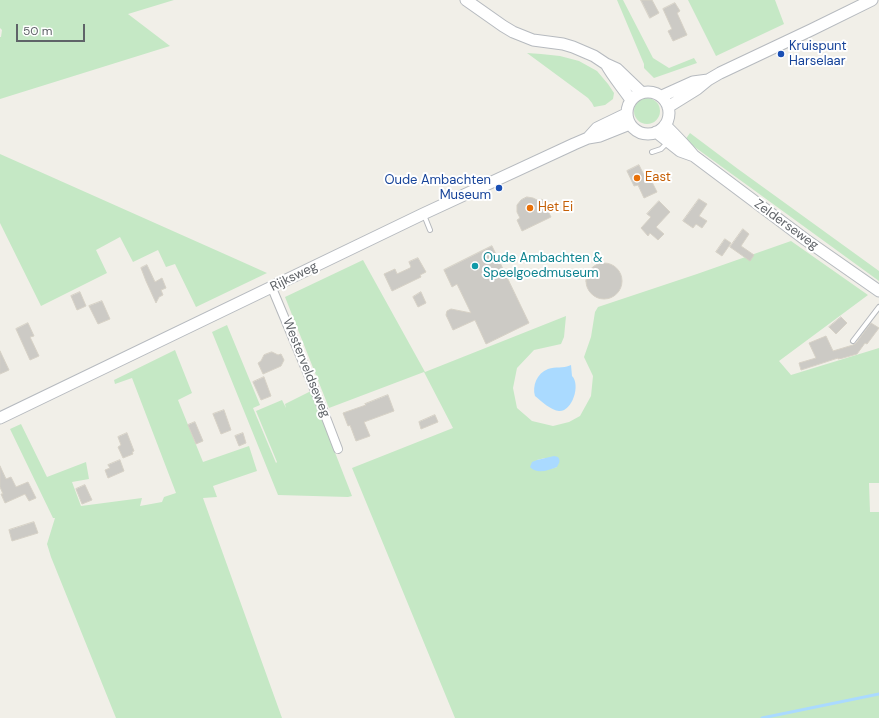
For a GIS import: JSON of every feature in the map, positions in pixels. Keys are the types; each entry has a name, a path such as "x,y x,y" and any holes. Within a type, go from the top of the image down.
{"main road":[{"path":"466,0 514,32 533,40 574,47 594,56 617,69 641,92"},
{"path":"668,107 720,73 872,0"},
{"path":"606,64 631,100"},
{"path":"662,96 693,82 708,80"},
{"path":"648,91 662,96 666,101 669,116 665,125 656,132 650,134 644,134 634,129 628,119 628,104 631,100 641,92 648,91"},
{"name":"Rijksweg","path":"0,418 423,214 588,138 600,136 628,119"},
{"name":"Zelderseweg","path":"665,125 680,141 686,145 694,156 806,240 879,291"},
{"name":"Zelderseweg","path":"656,132 680,151 694,156"}],"street":[{"name":"Westerveldseweg","path":"272,288 338,449"}],"lane":[{"path":"652,152 661,149 668,142"},
{"path":"423,214 430,230"},
{"path":"853,341 879,306"}],"green space":[{"path":"0,0 174,0 128,14 170,46 0,99 0,37 2,30 0,28"},
{"path":"617,0 623,0 653,58 669,68 694,58 697,63 654,78 644,68 644,64"},
{"path":"688,0 775,0 784,24 716,56"},
{"path":"527,53 560,56 579,61 597,71 614,93 613,99 605,105 594,107 588,98"},
{"path":"647,98 656,102 660,111 656,120 647,124 638,120 634,111 638,102"},
{"path":"690,133 879,271 879,281 685,140"},
{"path":"0,154 267,273 196,307 175,264 166,267 158,250 133,262 120,237 96,250 107,273 41,306 0,223"},
{"path":"791,241 868,295 779,361 791,375 879,348 879,483 869,483 870,512 879,512 879,718 455,718 352,468 453,428 424,372 329,408 285,297 363,260 425,372 566,316 564,337 561,344 534,350 517,368 513,388 517,408 532,421 553,426 569,422 580,416 591,396 593,376 584,357 591,337 595,312 598,307","holes":["545,458 557,467 550,469 537,460"]},
{"path":"227,325 260,405 253,408 276,463 277,462 256,411 282,400 286,408 285,404 311,391 352,496 278,495 212,332"},
{"path":"175,350 192,393 178,400 203,462 249,446 257,471 213,486 217,497 203,498 282,718 116,718 47,544 55,518 53,518 10,429 21,424 47,477 86,462 89,479 72,482 81,506 142,498 140,506 162,502 164,497 176,493 132,378 115,384 114,380"}],"water":[{"path":"571,365 572,376 576,385 574,397 568,407 564,410 556,411 535,396 534,388 536,380 544,371 548,369"},
{"path":"554,456 558,457 559,460 557,467 536,471 530,467 532,462"}],"building":[{"path":"641,0 652,0 659,13 650,18"},
{"path":"675,3 680,11 677,13 687,35 673,41 668,31 672,29 663,9"},
{"path":"639,165 644,175 648,174 657,192 644,198 638,185 634,186 627,171"},
{"path":"527,197 539,201 542,199 551,217 522,231 517,220 520,218 517,212 517,205 521,200"},
{"path":"699,199 707,204 699,216 707,221 702,228 696,224 693,228 683,221"},
{"path":"659,201 670,212 656,227 664,234 658,240 650,233 648,236 641,228 651,217 647,214"},
{"path":"743,229 749,234 741,246 754,255 750,261 730,247"},
{"path":"725,239 731,243 722,256 716,252"},
{"path":"492,246 529,323 486,344 475,320 453,330 446,315 447,311 451,309 471,313 457,284 452,287 444,270"},
{"path":"418,258 426,272 420,275 421,277 392,291 384,274 395,269 397,274 410,268 409,262"},
{"path":"604,263 614,266 619,271 622,281 619,291 614,296 604,299 594,296 589,291 586,281 589,271 594,266"},
{"path":"147,265 155,282 162,278 166,288 161,290 163,295 159,297 156,303 141,268"},
{"path":"80,292 86,306 77,310 71,296"},
{"path":"421,292 426,303 418,307 413,297"},
{"path":"102,301 110,319 98,324 89,306"},
{"path":"841,317 847,323 836,334 829,327"},
{"path":"28,323 34,336 30,337 39,356 30,360 16,329"},
{"path":"871,323 879,328 857,354 838,358 801,370 799,363 816,358 809,343 826,336 833,351 853,345"},
{"path":"0,351 9,370 0,374"},
{"path":"272,352 278,355 281,354 284,360 281,366 263,374 258,363 264,355"},
{"path":"264,377 271,396 261,400 253,382"},
{"path":"388,395 394,411 364,422 370,436 356,441 350,425 348,426 343,413"},
{"path":"224,410 231,430 221,434 213,414"},
{"path":"435,415 438,422 421,429 419,422"},
{"path":"195,422 203,441 196,444 188,425"},
{"path":"127,433 134,451 132,452 133,454 123,458 118,447 121,445 118,437"},
{"path":"243,433 246,443 239,446 235,436"},
{"path":"120,460 124,471 108,478 105,470 110,468 108,465"},
{"path":"0,466 6,479 11,477 16,487 28,482 36,498 29,501 25,494 5,503 0,487"},
{"path":"85,485 92,500 82,504 76,489"},
{"path":"34,522 38,533 12,541 9,530"}],"waterway":[{"path":"762,718 879,694"}],"place":[{"name":"Kruispunt Harselaar","path":"781,54"},
{"name":"East","path":"637,178"},
{"name":"Oude Ambachten Museum","path":"499,188"},
{"name":"Het Ei","path":"530,208"},
{"name":"Oude Ambachten & Speelgoedmuseum","path":"475,266"}]}
